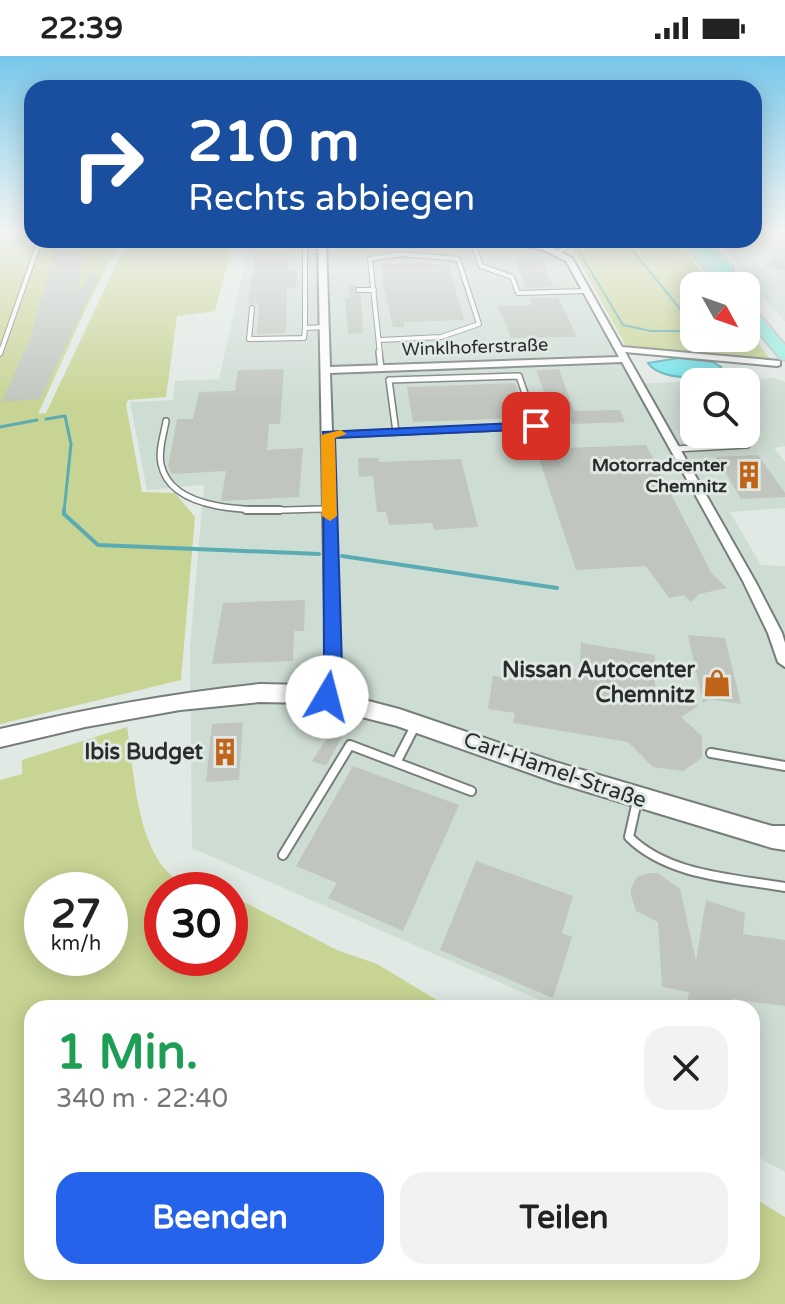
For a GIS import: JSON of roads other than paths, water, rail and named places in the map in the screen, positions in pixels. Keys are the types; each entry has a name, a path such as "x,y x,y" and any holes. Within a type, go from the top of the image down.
{"main road":[{"path":"760,309 785,338"},
{"path":"760,328 781,359"},
{"name":"Carl-Hamel-Straße","path":"0,738 85,718 180,701 260,693 327,697 416,723 638,799 785,838"}],"street":[{"path":"324,287 333,666 327,697"},
{"path":"584,287 760,601 785,662"},
{"name":"Winklhoferstraße","path":"327,370 621,354 781,359"}],"lane":[{"path":"0,354 23,287"},
{"path":"252,308 249,339 304,338 305,287"},
{"path":"380,340 449,336 476,327 479,320 468,287"},
{"path":"516,287 518,293 586,291"},
{"path":"358,290 374,290 381,368"},
{"path":"305,328 325,327"},
{"path":"328,435 536,426 519,376 389,380 396,432"},
{"path":"166,421 160,460 163,472 178,488 204,502 222,508 330,509"},
{"path":"675,449 693,448"},
{"path":"397,761 416,723"},
{"path":"283,855 350,745 471,791"},
{"path":"711,753 785,766"},
{"path":"638,799 629,837 645,852 714,873 785,887"}],"water":[{"path":"679,358 713,362 721,367 680,368 680,377 663,373 648,363"}],"waterway":[{"path":"600,287 623,325 651,331 680,331"},
{"path":"662,287 680,309"},
{"path":"46,419 65,416 71,444 64,512"},
{"path":"0,427 37,420"},
{"path":"64,512 98,545 319,554"},
{"path":"342,556 557,588"}],"place":[{"name":"Motorradcenter Chemnitz","path":"749,475"},
{"name":"Nissan Autocenter Chemnitz","path":"717,683"},
{"name":"Ibis Budget","path":"225,752"}]}
